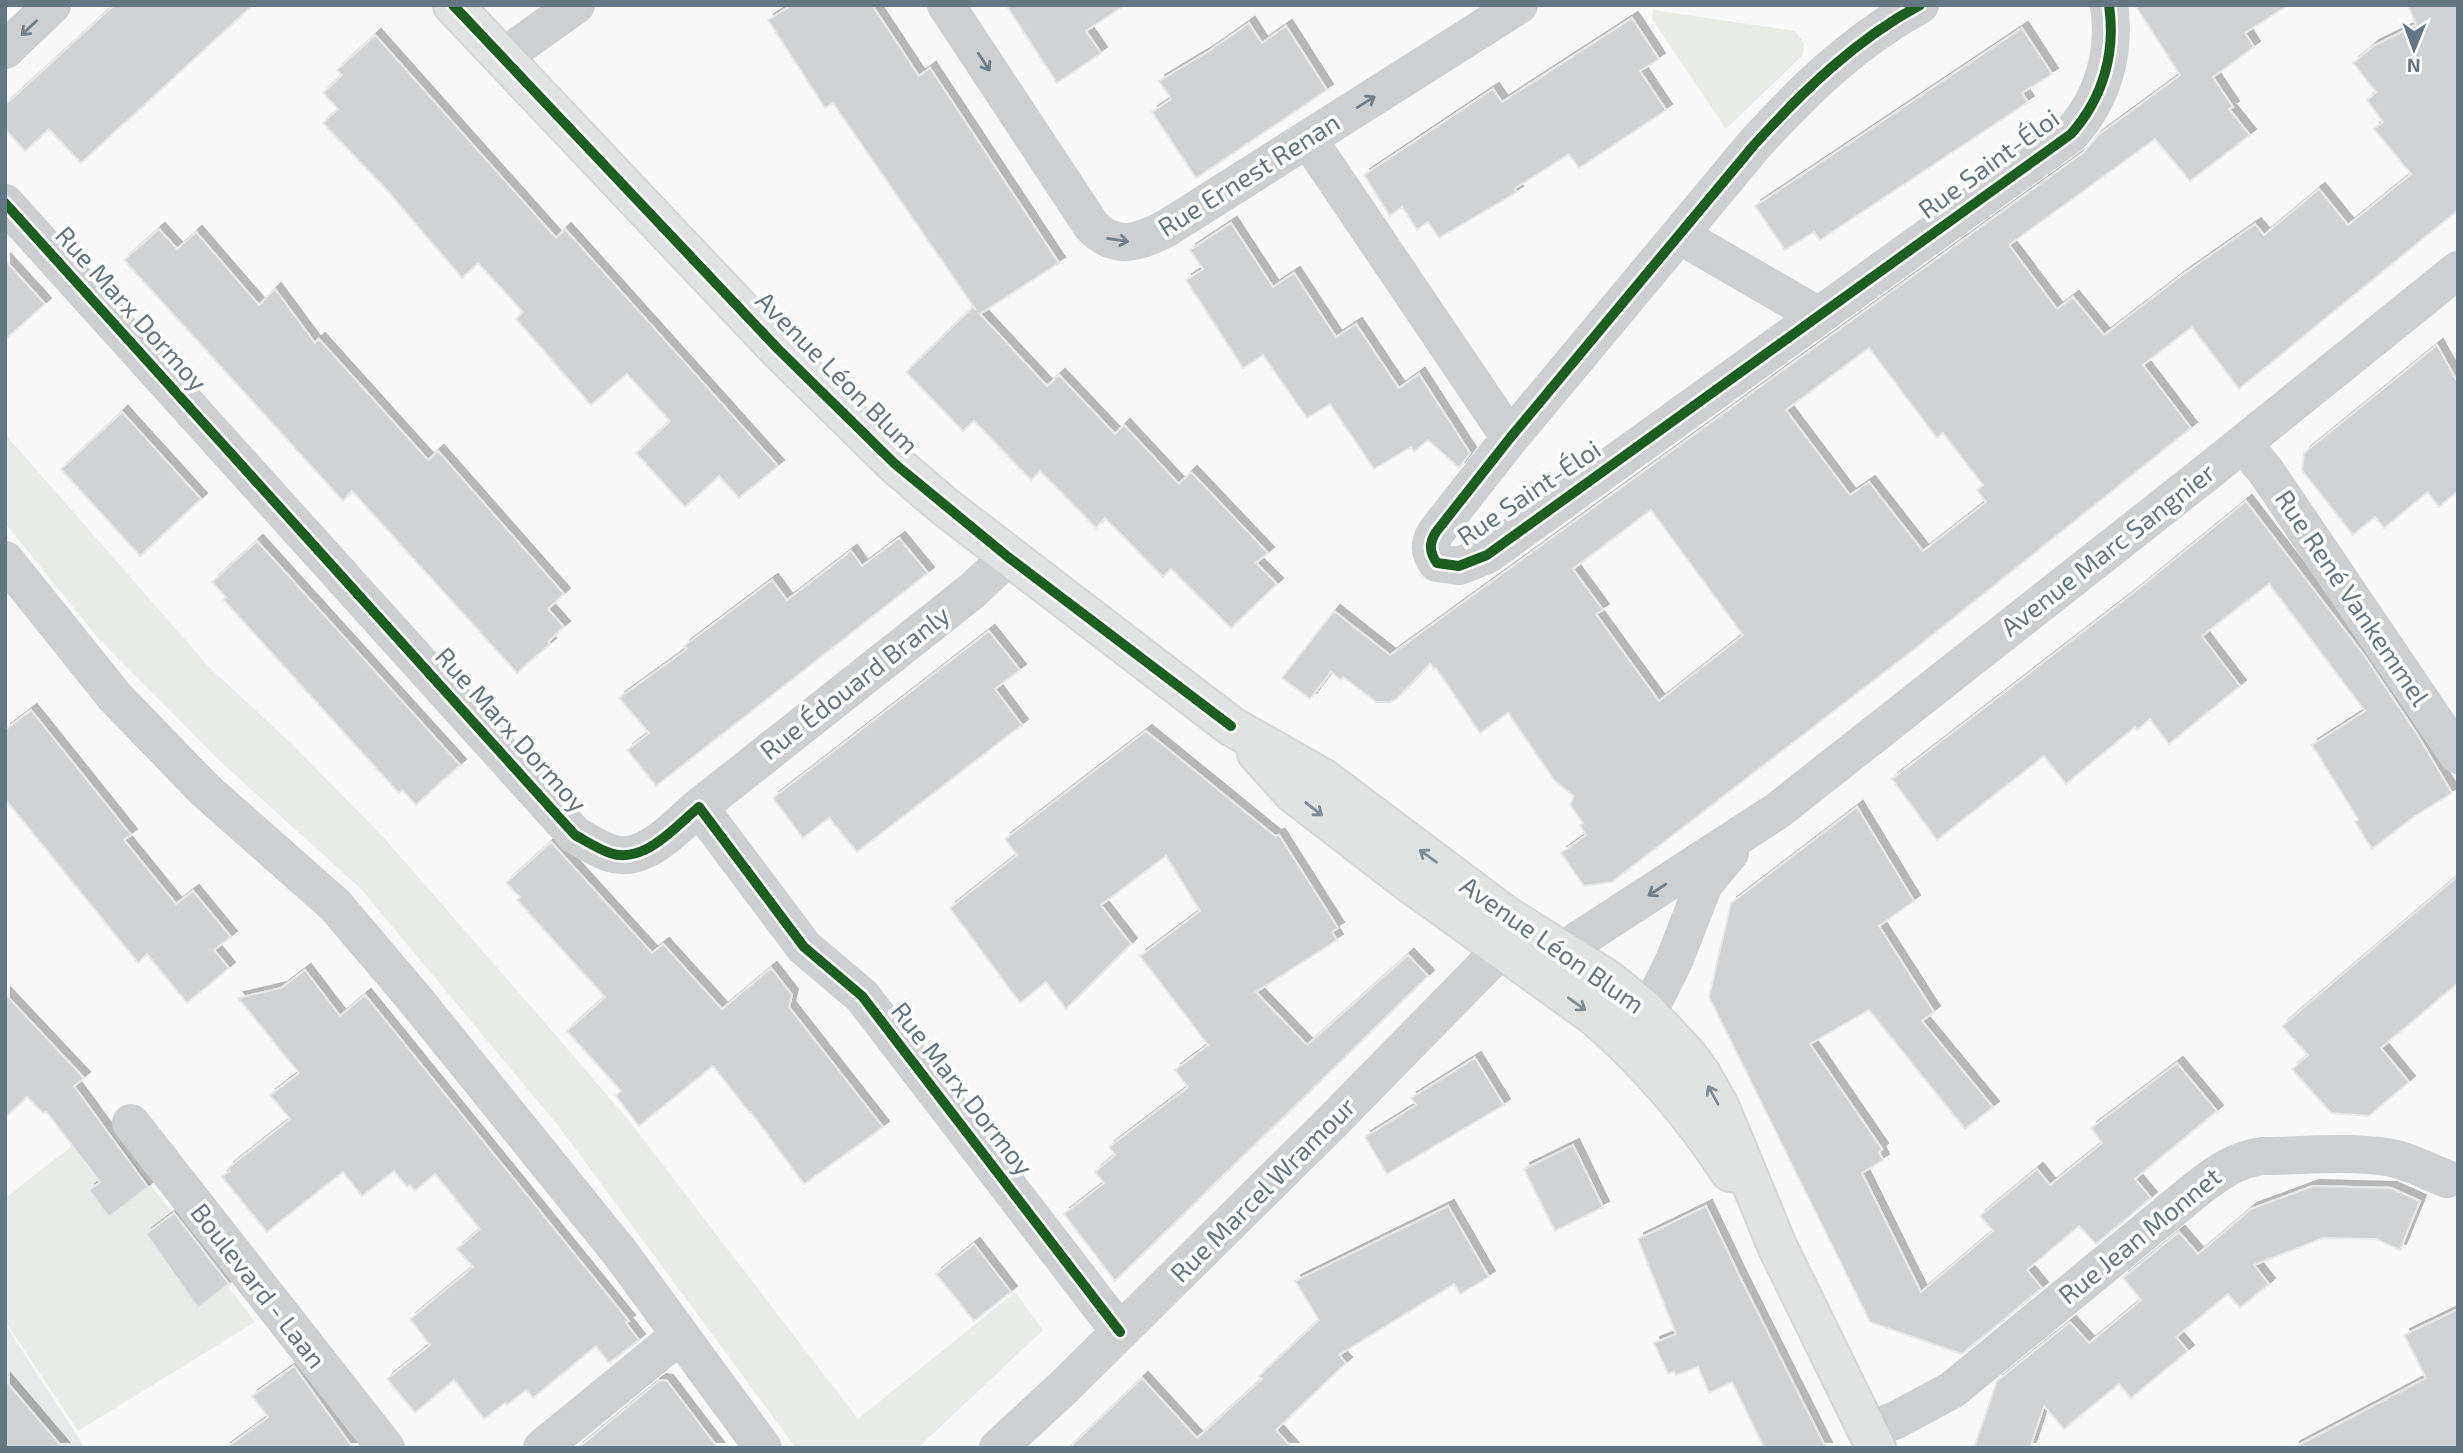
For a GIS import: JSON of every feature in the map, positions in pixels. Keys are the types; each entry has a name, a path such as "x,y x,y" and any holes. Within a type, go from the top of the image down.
{"main road":[{"name":"Avenue Léon Blum","path":"453,5 778,349 895,464 1008,556 1231,726 1293,793 1404,878 1513,938 1551,964 1596,1017 1644,1064 1700,1129 1777,1248"},
{"name":"Avenue Léon Blum","path":"1551,964 1607,979 1644,1009 1687,1055 1720,1108 1777,1248 1872,1439"}],"street":[{"path":"5,50 52,5"},
{"path":"503,57 576,5"},
{"name":"Rue Ernest Renan","path":"946,5 1091,225 1101,236 1118,242 1149,238 1519,5"},
{"name":"Rue Saint-Éloi","path":"1920,5 1871,34 1814,84 1754,145 1510,438 1433,536 1431,553 1441,565 1459,566 1487,555 2071,134 2086,118 2098,97 2110,48 2112,26 2109,5"},
{"path":"1308,139 1510,438"},
{"name":"Rue Marx Dormoy","path":"5,204 575,835 611,854 637,854 652,846 699,807 804,947 862,996 1120,1332"},
{"path":"1679,235 1819,316"},
{"name":"Avenue Marc Sangnier","path":"1551,964 1756,826 2243,444 2458,270"},
{"name":"Rue René Vankemmel","path":"2243,444 2265,470 2458,755"},
{"name":"Rue Édouard Branly","path":"699,807 972,591 1008,556"},
{"path":"5,560 115,697 204,789 335,905 414,998 621,1254 763,1448"},
{"name":"Avenue Marc Sangnier","path":"1614,1033 1644,1009 1663,985 1704,884 1756,826"},
{"name":"Rue Marcel Wramour","path":"998,1448 1120,1332 1513,938"},
{"name":"Boulevard - Laan","path":"131,1124 386,1448"},
{"name":"Rue Jean Monnet","path":"1872,1439 1896,1420 1952,1391 2197,1188 2229,1165 2262,1156 2364,1155 2398,1160 2447,1179"},
{"path":"542,1448 680,1335"}],"shaded area":[{"path":"1653,10 1795,31 1804,43 1803,55 1726,129 1652,19"},
{"path":"5,434 210,668 294,746 386,840 554,1033 630,1122 858,1419 1015,1292 1043,1330 918,1448 796,1448 560,1128 361,889 222,763 98,638 5,523"},
{"path":"103,1122 255,1322 78,1431 5,1321 5,1198"},
{"path":"5,1324 85,1448 5,1448"}],"building":[{"path":"114,5 253,5 81,163 49,129 25,151 5,129 5,105"},
{"path":"792,5 872,5 919,76 930,68 1059,263 980,314 1047,386 1059,375 1115,434 1124,425 1179,484 1191,472 1268,553 1256,563 1277,584 1231,628 1171,569 1163,577 1105,518 1096,528 1040,471 1031,480 974,421 963,431 906,372 973,307 976,310 833,103 825,108 768,20"},
{"path":"1006,5 1125,5 1086,31 1101,53 1057,83"},
{"path":"2135,5 2288,5 2245,33 2254,47 2213,77 2233,107 2229,109 2250,135 2190,181 2155,139 2009,245 2057,309 2073,297 2104,335 2182,275 2255,224 2264,235 2319,189 2348,225 2411,174 2374,129 2383,122 2367,100 2376,92 2353,63 2373,46 2416,25 2408,5 2458,5 2458,210 2239,389 2192,327 2143,365 2191,428 1921,644 1612,882 1584,886 1561,853 1586,835 1580,825 1583,823 1570,805 1574,796 1555,781 1508,713 1480,733 1436,668 1430,664 1397,699 1390,702 1376,702 1343,677 1341,680 1331,672 1310,699 1282,678 1334,611 1390,655 2084,152 2097,136 2180,75","holes":["1869,348 1937,438 1943,433 1983,485 1977,490 1986,502 1923,551 1869,482 1850,495 1786,410","1651,510 1743,635 1659,701 1596,614 1603,610 1573,569"]},
{"path":"1632,18 1659,59 1640,71 1666,110 1579,168 1569,154 1514,189 1517,192 1439,238 1428,222 1417,230 1402,207 1390,216 1364,175 1493,89 1502,102"},
{"path":"1249,23 1262,43 1286,26 1327,90 1196,178 1152,112 1171,99 1159,81"},
{"path":"2022,28 2052,74 2022,93 2028,102 1820,240 1814,232 1785,250 1755,206"},
{"path":"375,35 556,238 565,229 778,466 739,498 719,476 685,507 636,453 670,421 627,374 591,405 516,319 523,312 478,263 462,278 386,189 323,123 338,109 323,93 342,75 337,70"},
{"path":"1231,223 1273,287 1294,273 1336,337 1356,324 1399,388 1419,374 1470,453 1459,468 1428,440 1414,452 1411,447 1374,469 1330,404 1307,418 1263,355 1243,368 1186,280 1203,269 1190,250"},
{"path":"159,229 177,249 196,232 259,305 275,289 315,343 319,339 428,460 438,451 564,594 548,609 564,627 548,642 550,644 517,673 352,491 343,501 124,260"},
{"path":"5,260 45,304 5,340"},
{"path":"2437,345 2458,383 2458,491 2439,507 2428,492 2384,528 2375,517 2353,535 2302,470 2304,453"},
{"path":"122,412 201,499 140,556 61,469"},
{"path":"2246,501 2364,655 2417,734 2452,793 2412,818 2372,849 2355,822 2358,819 2312,745 2365,711 2269,584 2202,636 2240,686 2169,744 2150,719 2137,730 2135,727 2066,784 2044,756 1937,840 1892,779 2133,593"},
{"path":"899,538 928,573 656,786 627,750 649,733 619,698 687,649 684,646 772,580 787,600 851,551 862,566"},
{"path":"257,541 460,765 416,805 402,790 399,793 356,746 223,599 226,597 212,582"},
{"path":"989,631 1020,670 995,689 1022,725 857,852 829,818 803,838 773,798"},
{"path":"31,710 131,835 124,840 176,904 193,891 231,937 214,950 229,968 187,1003 147,954 138,963 5,799 5,730"},
{"path":"1146,731 1275,836 1279,835 1338,928 1332,932 1337,940 1256,992 1307,1045 1408,955 1428,976 1115,1281 1064,1214 1104,1183 1095,1172 1115,1155 1109,1147 1188,1087 1175,1070 1208,1045 1140,956 1200,911 1166,856 1101,905 1131,944 1066,1009 1046,982 1020,1003 950,908 1017,855 1005,839"},
{"path":"1857,807 1914,901 1879,926 1934,1012 1922,1021 1993,1107 1965,1129 1869,1010 1810,1044 1882,1149 1879,1152 1883,1160 1862,1173 1921,1292 1993,1231 1980,1216 2037,1169 2050,1185 2102,1143 2091,1128 2177,1063 2217,1111 2135,1179 2151,1198 2096,1244 2079,1226 2027,1270 2042,1288 1962,1354 1870,1322 1709,997 1731,903"},
{"path":"551,842 652,953 663,944 722,1009 771,968 792,995 789,1007 883,1127 804,1184 713,1066 639,1126 616,1096 621,1091 567,1031 605,997 517,900 520,897 506,883"},
{"path":"2458,876 2458,983 2381,1048 2409,1082 2369,1116 2331,1113 2292,1069 2308,1055 2282,1026"},
{"path":"305,970 340,1016 365,995 629,1321 626,1323 639,1340 609,1363 596,1346 533,1398 526,1390 484,1419 454,1380 415,1413 387,1379 430,1345 410,1319 473,1267 457,1249 480,1229 435,1174 415,1191 410,1185 407,1187 394,1171 362,1196 343,1172 267,1232 222,1177 230,1171 228,1168 290,1119 270,1095 299,1073 238,998 281,988"},
{"path":"5,994 84,1078 74,1086 148,1187 109,1217 89,1190 100,1182 46,1111 43,1113 27,1097 5,1118"},
{"path":"1475,1058 1504,1105 1387,1174 1365,1137 1416,1105 1411,1098"},
{"path":"1573,1145 1603,1207 1555,1231 1524,1169"},
{"path":"2313,1186 2391,1188 2420,1201 2400,1250 2376,1239 2323,1238 2254,1265 2269,1284 2240,1308 2228,1294 2176,1337 2188,1351 2131,1398 2119,1384 2064,1429 2044,1406 2030,1448 1974,1448 1997,1381 2070,1322 2089,1343 2141,1300 2123,1278 2179,1232 2198,1254 2251,1209"},
{"path":"1448,1206 1489,1277 1460,1294 1454,1284 1339,1355 1346,1363 1276,1430 1292,1448 1069,1448 1142,1378 1197,1438 1262,1379 1259,1376 1319,1320 1295,1281"},
{"path":"1706,1206 1826,1448 1764,1448 1732,1382 1709,1393 1698,1367 1676,1375 1674,1371 1668,1374 1654,1343 1676,1334 1638,1239"},
{"path":"174,1213 229,1284 198,1308 146,1234"},
{"path":"974,1244 1011,1292 974,1321 936,1274"},
{"path":"2458,1309 2458,1448 2293,1448 2426,1378 2404,1335"},
{"path":"294,1366 353,1448 226,1448 268,1417 252,1396"},
{"path":"5,1380 63,1448 5,1448"},
{"path":"660,1380 667,1381 718,1448 578,1448"}],"cycle path":[{"path":"453,5 778,349 895,464 1008,557 1231,726"},
{"path":"1920,5 1852,50 1791,105 1754,145 1510,438 1436,532 1431,548 1437,563 1459,566 1487,555 2071,134 2091,105 2105,74 2111,40 2109,5"},
{"path":"5,203 575,835 610,853 635,854 659,842 699,807 804,947 862,996 1120,1332"}]}
